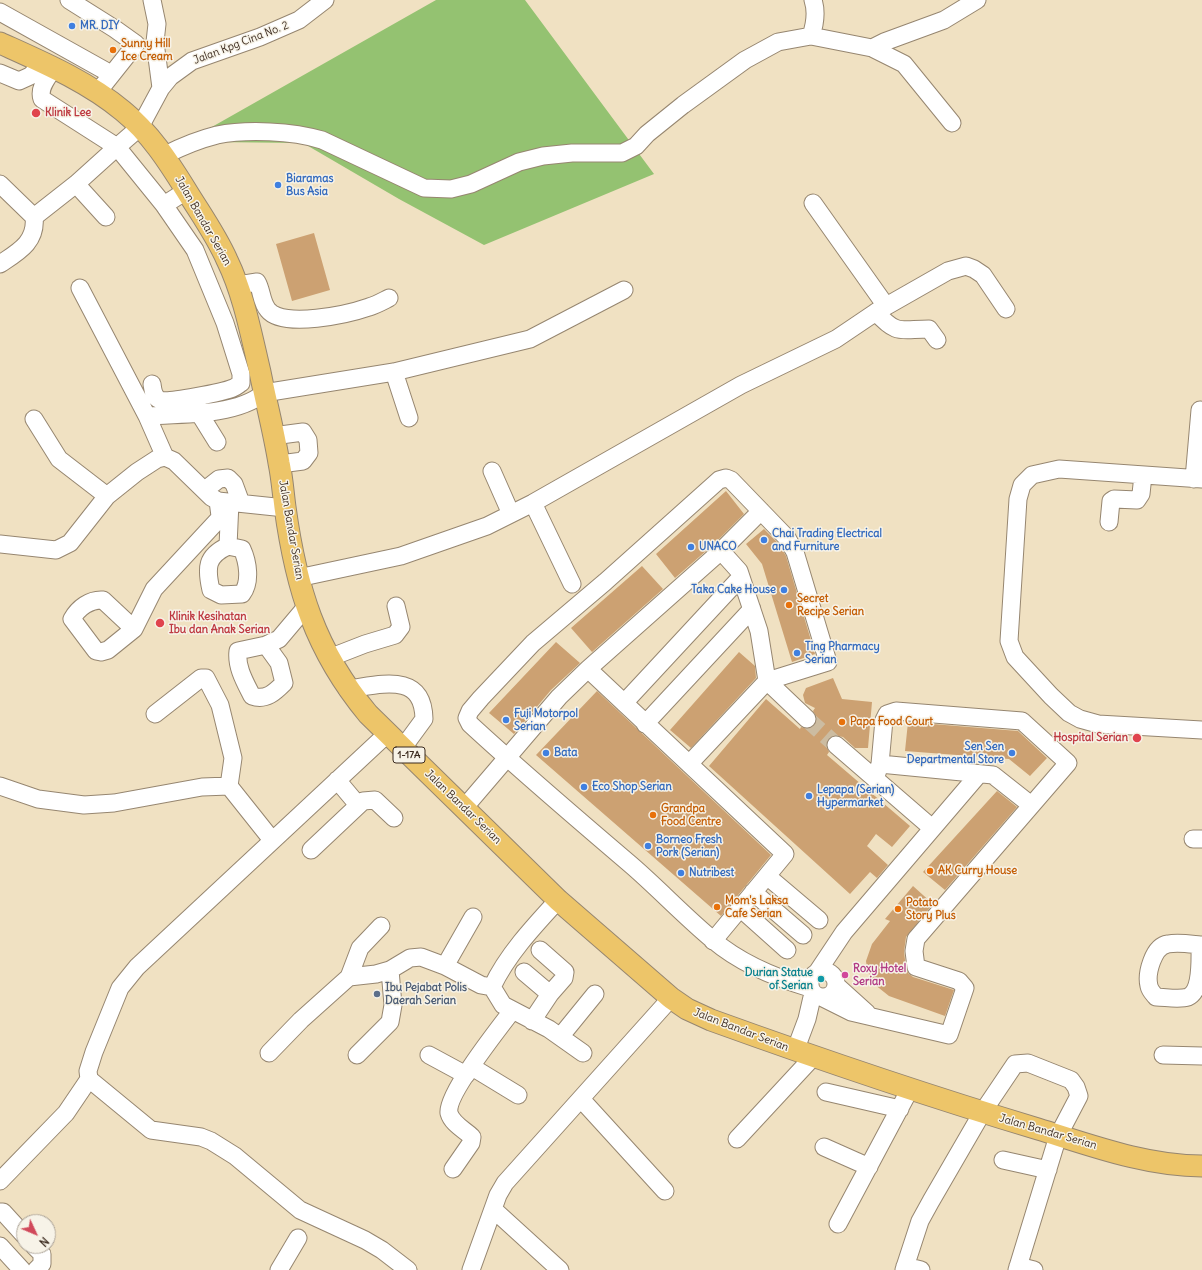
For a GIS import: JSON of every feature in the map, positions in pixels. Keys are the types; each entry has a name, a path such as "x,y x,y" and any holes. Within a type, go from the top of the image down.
{"main road":[{"name":"Jalan Bandar Serian","path":"0,43 49,65 97,93 122,110 140,127 165,156 227,259 238,285 280,464 285,508 298,578 306,607 329,658 347,689 387,734 558,900 671,998 687,1009 711,1020 910,1089 1058,1136 1148,1161 1183,1166 1202,1166"}],"street":[{"path":"69,0 136,44 155,42"},
{"path":"152,0 156,24 155,42 160,88"},
{"name":"Jalan Kpg Cina No. 2","path":"140,127 160,88 170,77 192,61 260,37 299,20 324,0"},
{"path":"811,36 814,26 815,8 813,0"},
{"path":"872,48 884,42 944,20 977,0"},
{"path":"0,12 112,74"},
{"path":"165,156 216,135 246,132 305,134 322,140 424,188 451,189 470,184 519,162 543,156 572,153 622,153 636,146 647,134 683,105 745,60 778,42 811,36 872,48 904,64 952,124"},
{"path":"97,93 136,44"},
{"path":"0,73 19,81 49,65"},
{"path":"49,65 41,88 40,94 42,99 117,147 164,205 195,250 225,323 241,374 241,382 235,388 195,396 160,400 153,391 152,384"},
{"path":"34,217 76,184 140,127"},
{"path":"0,184 34,217 35,226 32,238 22,249 0,264"},
{"path":"76,184 106,217"},
{"path":"164,205 186,191"},
{"path":"813,202 881,309 886,324 899,330 908,331 928,329 937,340"},
{"path":"195,250 216,240"},
{"path":"298,578 400,556 487,526 533,503 741,385 836,339 881,309 948,271 966,266 983,275 1006,309"},
{"path":"238,285 257,282 267,310 280,317 295,319 338,315 369,307 389,298"},
{"path":"80,288 147,416 165,457"},
{"path":"147,416 199,413 247,404 256,400 264,393 394,372 530,339 624,290"},
{"path":"225,323 247,319"},
{"path":"394,372 409,418"},
{"path":"195,396 199,413 217,442"},
{"path":"1200,410 1198,479 1059,469 1032,475 1022,486 1018,499 1009,641 1016,657 1051,696 1070,713 1080,719 1098,724 1202,730"},
{"path":"34,419 59,459 107,496"},
{"path":"273,436 303,432 308,440 309,453 303,461 280,464"},
{"path":"0,544 56,550 70,543 107,496 137,472 157,459 165,457 174,461 223,499 285,508"},
{"path":"492,471 511,514"},
{"path":"1109,522 1110,501 1114,499 1137,500 1140,494 1143,475"},
{"path":"689,764 767,681 828,662 795,552 787,538 731,480 726,478 719,480 605,582 533,643 470,711 467,718 470,724 506,757 649,880 713,941 746,962 786,981 820,985 851,1012 949,1035 965,988 959,981 916,967 914,951 916,939 1068,762 1022,721 896,712 887,714 884,720 878,771"},
{"path":"223,499 228,546"},
{"path":"134,629 154,589 218,520 223,499"},
{"path":"533,503 572,584"},
{"path":"464,808 506,757 559,697 588,669 721,551 761,511"},
{"path":"721,551 739,571 758,631 767,681 807,719"},
{"path":"624,703 741,577"},
{"path":"329,658 365,644 395,635 401,627 396,606"},
{"path":"266,645 279,639 306,607"},
{"path":"646,724 752,609"},
{"path":"588,669 785,854 713,941"},
{"path":"155,714 200,678 206,678 220,705 233,758 228,786 272,840"},
{"path":"347,689 385,684 409,687 421,698 424,719 402,749"},
{"path":"387,734 156,948 120,988 94,1052 88,1071 90,1079 151,1130 201,1137 211,1141 235,1156 300,1210 365,1240 382,1250 408,1270"},
{"path":"836,745 878,771 932,828"},
{"path":"878,771 993,775 1031,805"},
{"path":"737,1139 804,1053 807,1019 820,985 844,932 979,774"},
{"path":"337,780 358,805"},
{"path":"0,786 38,799 84,806 114,803 202,787 228,786"},
{"path":"311,850 363,801 375,800 394,818"},
{"path":"767,876 819,920"},
{"path":"753,892 803,935"},
{"path":"492,987 497,974 536,924 558,900"},
{"path":"740,908 787,950"},
{"path":"445,966 473,917"},
{"path":"269,1053 301,1020 349,978 360,948 381,926"},
{"path":"532,1021 550,994 564,978 565,972 540,950"},
{"path":"349,978 376,974 390,970 410,958 416,956 422,957 445,966 481,985 492,987 503,1005 560,1037 582,1053"},
{"path":"357,1055 390,1022 393,1005 390,970"},
{"path":"524,972 550,994"},
{"path":"560,1037 595,994"},
{"path":"471,1270 498,1196 505,1183 671,998"},
{"path":"453,1169 471,1143 472,1137 457,1124 449,1112 449,1104 469,1071 512,1011"},
{"path":"1162,1055 1202,1056"},
{"path":"429,1056 469,1071 518,1095"},
{"path":"910,1269 920,1221 982,1113 1015,1064 1028,1063 1071,1080 1076,1087 1079,1096 1058,1136 1023,1269"},
{"path":"0,1181 66,1113 90,1079"},
{"path":"838,1224 910,1089"},
{"path":"826,1092 900,1109"},
{"path":"580,1099 665,1191"},
{"path":"824,1147 869,1167"},
{"path":"1003,1160 1048,1170"},
{"path":"493,1209 560,1270"},
{"path":"0,1212 3,1212 16,1226"},
{"path":"279,1270 298,1238"},
{"path":"0,1246 22,1270"},
{"path":"36,1270 42,1264 42,1254"}],"green space":[{"path":"436,0 525,0 654,174 484,245 399,199 303,143 211,142 203,132"}],"building":[{"path":"314,233 330,290 292,301 276,244"},
{"path":"726,491 744,514 714,544 675,578 656,554"},
{"path":"764,529 779,544 786,556 815,654 792,662 762,564 746,544"},
{"path":"642,566 663,589 592,652 571,628"},
{"path":"556,642 580,663 551,690 514,734 489,713"},
{"path":"739,652 755,666 756,678 691,748 670,730"},
{"name":"Lepapa (Serian) Hypermarket","path":"833,678 842,699 872,702 868,748 855,748 843,737 833,735 826,743 829,752 827,755 910,826 892,847 876,834 867,846 888,865 877,878 870,872 850,894 709,766 766,699 800,729 801,727 809,729 814,726 817,721 813,711 815,708 805,703 803,695 806,688"},
{"path":"597,691 771,855 721,916 536,755"},
{"path":"908,722 1018,731 1047,758 1030,776 1009,759 905,751"},
{"path":"997,791 1017,807 945,890 923,872"},
{"path":"913,886 933,904 906,937 904,952 906,968 908,973 913,977 954,990 945,1016 889,996 874,984 867,969 866,961 872,944 890,921 885,919"}],"tunnel":[{"path":"807,719 836,745"}],"place":[{"name":"MR. DIY","path":"72,26"},
{"name":"Sunny Hill Ice Cream","path":"113,50"},
{"name":"Klinik Lee","path":"36,113"},
{"name":"Biaramas Bus Asia","path":"278,185"},
{"name":"Chai Trading Electrical and Furniture","path":"764,540"},
{"name":"UNACO","path":"691,547"},
{"name":"Taka Cake House","path":"784,590"},
{"name":"Secret Recipe Serian","path":"789,605"},
{"name":"Klinik Kesihatan Ibu dan Anak Serian","path":"160,623"},
{"name":"Ting Pharmacy Serian","path":"797,653"},
{"name":"Fuji Motorpol Serian","path":"506,720"},
{"name":"Papa Food Court","path":"842,722"},
{"name":"Hospital Serian","path":"1137,738"},
{"name":"Bata","path":"546,753"},
{"name":"Sen Sen Departmental Store","path":"1012,753"},
{"name":"Eco Shop Serian","path":"584,787"},
{"name":"Lepapa (Serian) Hypermarket","path":"809,796"},
{"name":"Grandpa Food Centre","path":"653,815"},
{"name":"Borneo Fresh Pork (Serian)","path":"648,846"},
{"name":"AK Curry House","path":"930,871"},
{"name":"Nutribest","path":"681,873"},
{"name":"Mom's Laksa Cafe Serian","path":"717,907"},
{"name":"Potato Story Plus","path":"898,909"},
{"name":"Roxy Hotel Serian","path":"845,975"},
{"name":"Durian Statue of Serian","path":"821,979"},
{"name":"Ibu Pejabat Polis Daerah Serian","path":"377,994"}]}
